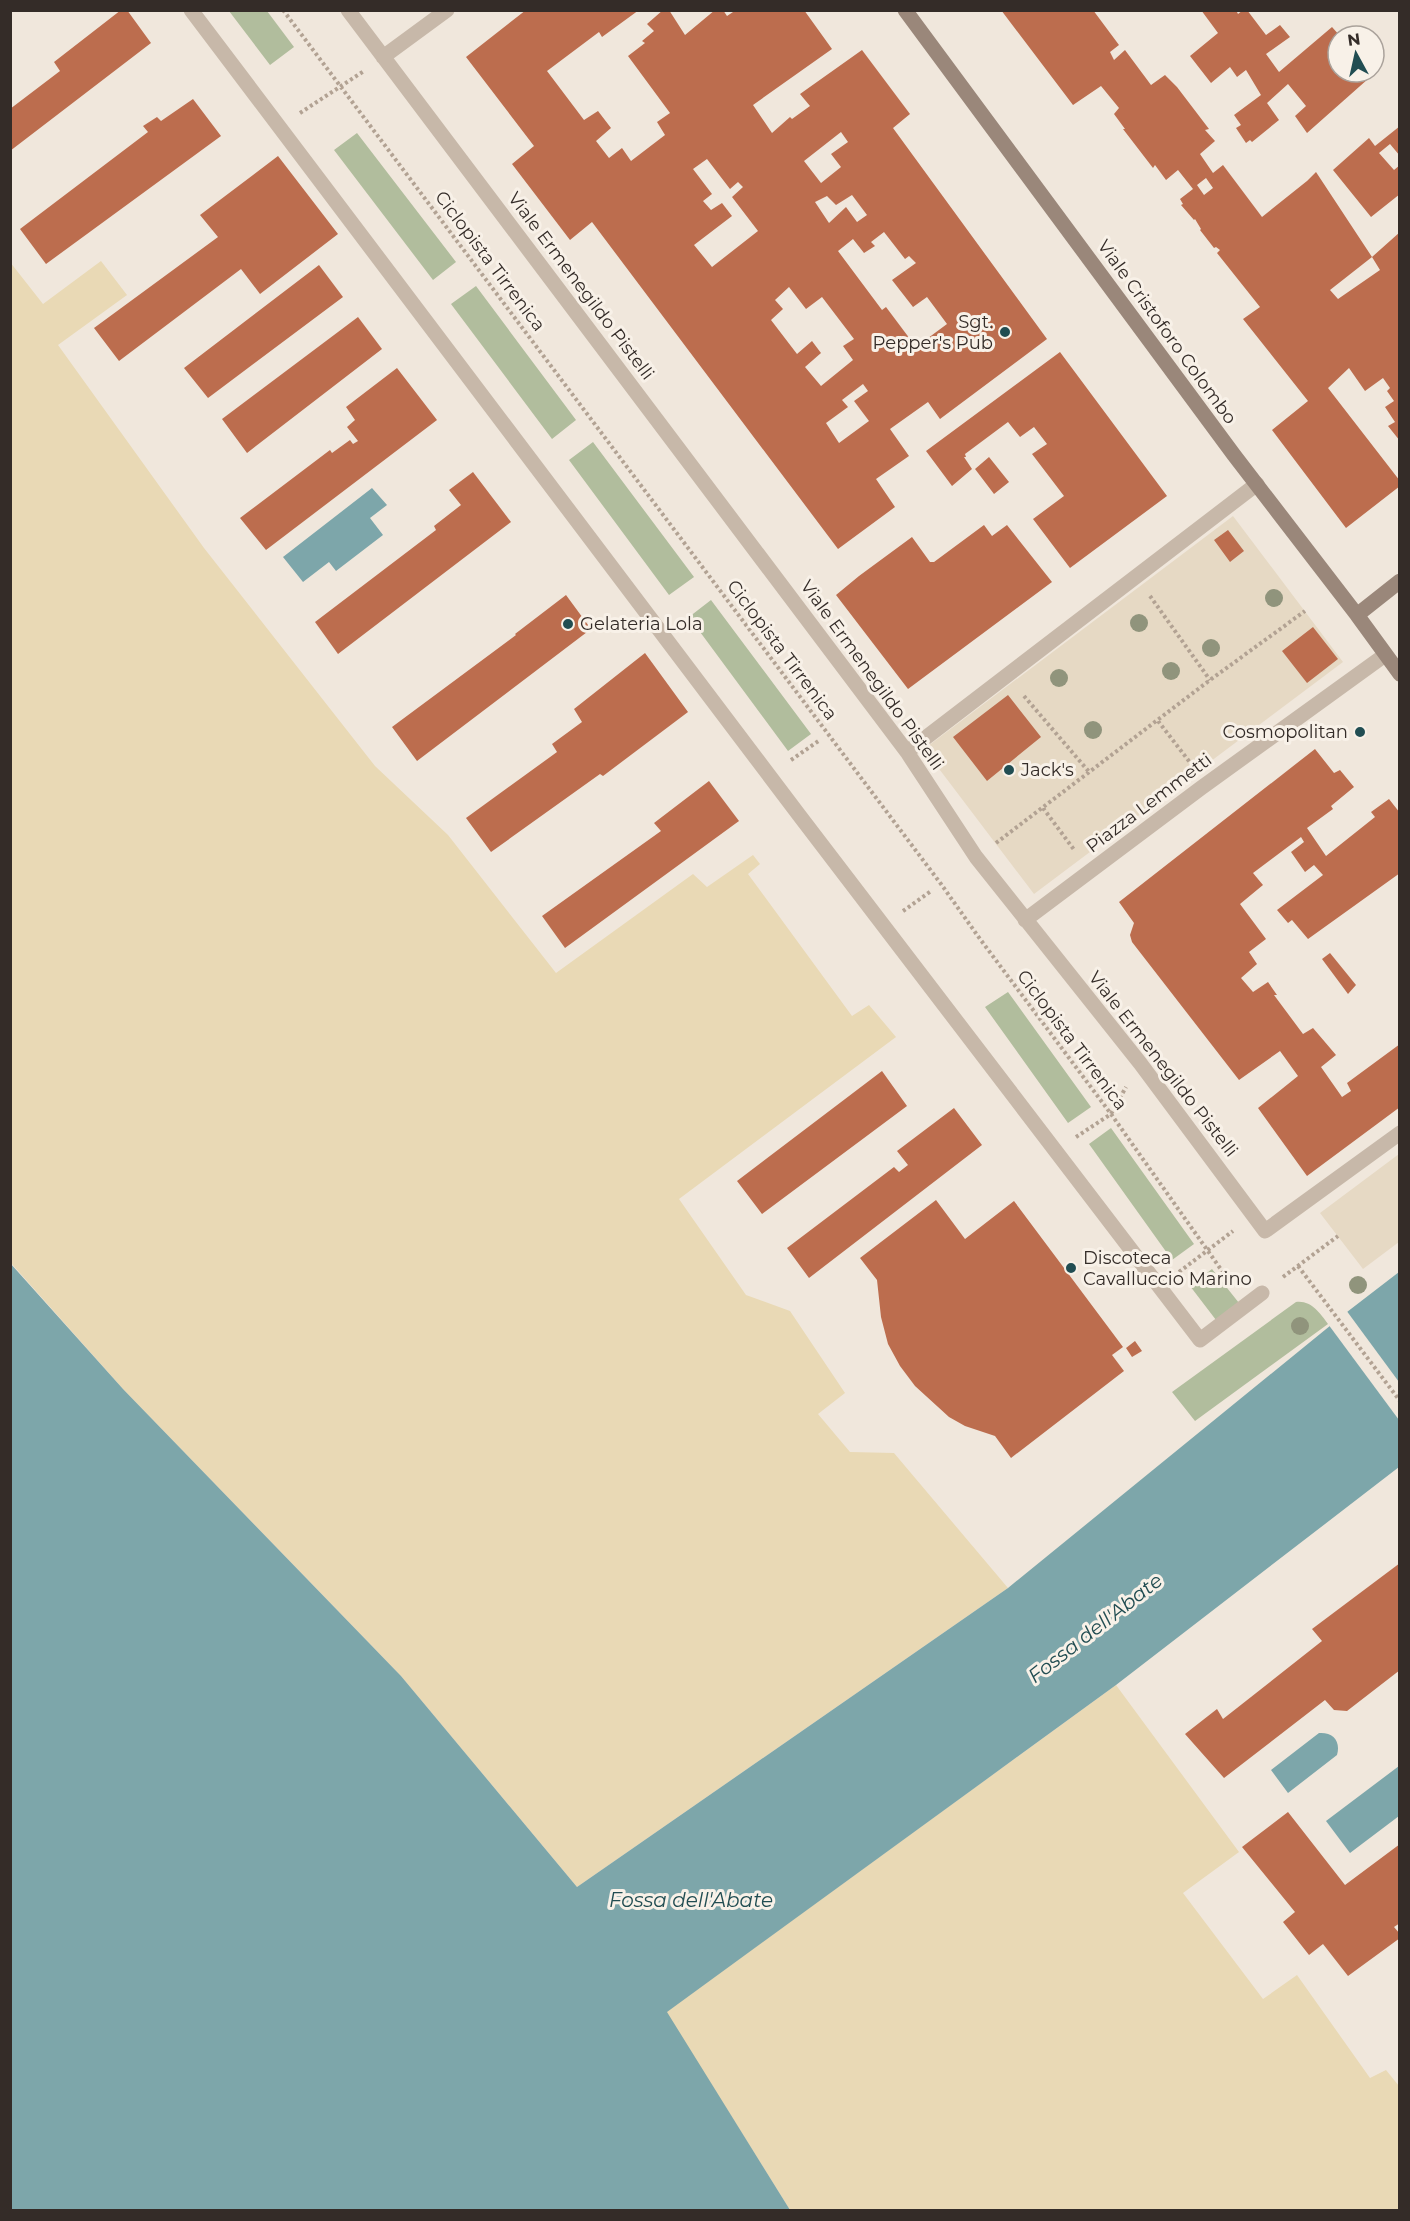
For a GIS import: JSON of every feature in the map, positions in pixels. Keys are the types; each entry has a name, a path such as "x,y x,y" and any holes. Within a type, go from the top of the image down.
{"street":[{"path":"191,10 769,775 1200,1340 1262,1293"},
{"name":"Viale Ermenegildo Pistelli","path":"348,10 907,752 976,858 1140,1063 1265,1231 1400,1133"},
{"path":"383,57 447,10"},
{"name":"Viale Cristoforo Colombo","path":"905,10 1400,674"},
{"path":"907,752 1257,484"},
{"path":"1357,615 1400,581"},
{"name":"Piazza Lemmetti","path":"1025,920 1385,655"}],"path":[{"name":"Ciclopista Tirrenica","path":"283,10 913,846 1111,1114 1237,1291 1262,1293"},
{"path":"279,127 383,57"},
{"path":"1135,577 1210,680"},
{"path":"996,843 1210,680 1305,611"},
{"path":"1007,674 1090,773"},
{"path":"1158,721 1197,772"},
{"path":"769,775 820,740"},
{"path":"1043,808 1080,858"},
{"path":"883,925 931,891"},
{"path":"1055,1151 1111,1114 1140,1063"},
{"path":"1160,1288 1254,1215"},
{"path":"1338,1236 1298,1266 1400,1401"}],"green space":[{"path":"229,11 267,11 294,47 270,65"},
{"path":"357,133 456,262 433,280 334,150"},
{"path":"476,286 576,420 552,439 451,304"},
{"path":"593,442 694,577 669,595 569,460"},
{"path":"711,600 811,734 788,751 689,617"},
{"path":"1008,992 1091,1107 1068,1123 985,1007"},
{"path":"1111,1128 1194,1244 1172,1260 1089,1144"},
{"path":"1212,1269 1239,1303 1216,1320 1190,1286"},
{"path":"1296,1302 1311,1305 1328,1324 1195,1421 1172,1392"}],"sand":[{"path":"101,261 127,295 58,345 204,548 375,766 448,835 556,973 693,874 707,887 753,855 760,864 748,874 852,1016 869,1005 896,1037 679,1199 746,1295 790,1311 845,1393 818,1414 850,1452 894,1453 1008,1588 577,1887 401,1676 123,1389 11,1263 10,262 43,304"},
{"path":"1116,1685 1239,1852 1183,1893 1263,1999 1297,1975 1370,2078 1386,2070 1399,2086 1399,2210 790,2210 666,2012"}],"shaded area":[{"path":"1233,516 1343,662 1034,894 924,749"},
{"path":"1399,1154 1399,1242 1363,1269 1320,1213"}],"water":[{"path":"372,488 387,505 370,518 383,535 336,571 329,562 303,582 283,557"},
{"name":"Fossa dell'Abate","path":"10,1263 123,1389 401,1676 577,1887 1008,1588 1399,1272 1399,1467 1116,1685 667,2012 790,2210 11,2210"},
{"path":"1319,1733 1335,1738 1338,1746 1337,1755 1288,1793 1271,1770"},
{"path":"1399,1766 1399,1816 1350,1853 1326,1821"}],"pier":[{"path":"1346,1310 1399,1382 1399,1420 1328,1324"}],"building":[{"path":"121,10 127,10 151,43 10,151 10,109 60,71 54,62"},
{"path":"526,10 639,10 602,37 599,32 547,71 584,120 598,111 611,128 596,141 609,158 622,148 631,161 665,135 657,122 670,113 628,56 645,43 642,41 654,31 647,24 663,10 669,10 685,35 715,10 723,10 727,16 736,10 804,10 832,49 753,105 772,133 790,117 792,119 810,106 800,94 862,50 910,114 893,128 1047,339 940,419 928,402 890,429 909,456 876,479 895,507 838,549 592,222 570,240 512,164 534,146 466,57","holes":["841,132 848,142 831,154 841,167 821,183 804,161","707,159 730,189 738,182 743,187 732,197 758,231 712,267 694,245 732,216 722,203 711,210 703,201 712,194 693,169","852,195 867,215 857,222 846,207 829,223 815,202 827,196 836,205","884,232 905,259 909,256 916,263 892,280 913,307 927,297 947,324 916,347 886,307 882,310 838,251 853,239 864,253 875,246 871,242","789,287 806,309 822,297 854,339 843,346 853,360 821,386 805,367 821,353 812,341 797,354 771,320 783,309 775,300","863,384 868,391 854,401 869,421 839,443 826,423 848,407 842,400"]},
{"path":"1001,10 1093,10 1119,45 1110,52 1114,60 1125,50 1151,85 1165,75 1177,87 1209,129 1205,130 1215,141 1200,154 1213,173 1223,165 1262,217 1316,172 1372,257 1400,232 1400,441 1388,426 1395,422 1385,407 1394,401 1387,391 1390,388 1383,378 1365,391 1349,368 1328,388 1400,481 1400,486 1346,528 1272,430 1308,401 1243,319 1260,307 1217,253 1220,250 1214,248 1200,230 1195,219 1181,205 1183,204 1180,199 1193,189 1178,170 1166,180 1155,165 1153,168 1123,129 1125,129 1114,114 1119,108 1101,86 1073,105","holes":["1206,178 1213,188 1204,195 1197,185","1372,257 1380,270 1338,299 1330,290"]},
{"path":"1201,10 1236,10 1238,14 1247,10 1266,35 1280,25 1290,37 1266,54 1279,72 1326,32 1326,84 1362,84 1307,133 1295,116 1306,106 1288,84 1267,103 1279,120 1252,142 1250,140 1246,143 1236,128 1241,125 1234,115 1261,95 1246,70 1237,77 1230,67 1211,83 1190,56 1218,33"},
{"path":"193,99 221,136 46,264 20,229 148,132 143,126 157,117 161,121"},
{"path":"1400,126 1400,156 1390,144 1379,153 1394,170 1400,165 1400,194 1371,217 1333,170 1369,138 1375,146"},
{"path":"278,156 338,234 260,294 241,269 119,361 94,328 218,237 200,215"},
{"path":"319,265 343,297 208,398 184,368"},
{"path":"358,317 382,349 247,453 222,419"},
{"path":"1060,352 1167,496 1070,568 1033,519 1064,496 1032,454 1047,444 1034,427 1020,437 1008,422 965,454 966,457 964,457 972,469 952,486 926,451"},
{"path":"397,368 437,420 266,550 240,518 330,450 332,453 350,440 353,444 358,441 347,427 355,420 346,407"},
{"path":"989,457 1009,482 994,494 975,469"},
{"path":"473,472 511,522 338,654 315,622 436,530 434,526 461,505 449,490"},
{"path":"984,525 992,536 1007,525 1052,582 908,689 836,595 912,537 930,562 934,562"},
{"path":"1228,530 1244,551 1230,562 1214,540"},
{"path":"566,595 591,629 417,761 392,727"},
{"path":"1313,627 1338,659 1307,683 1282,651"},
{"path":"645,653 688,712 603,776 600,774 491,852 466,818 557,752 552,744 582,722 574,709"},
{"path":"1008,695 1041,737 987,781 953,737"},
{"path":"1315,749 1334,773 1340,770 1354,787 1331,806 1333,809 1307,828 1326,856 1375,817 1371,812 1389,799 1400,813 1400,873 1308,939 1292,920 1288,923 1277,910 1323,875 1314,865 1305,872 1291,852 1304,842 1301,837 1253,873 1263,885 1240,904 1266,939 1249,952 1257,964 1241,978 1253,992 1268,982 1277,995 1274,995 1303,1034 1313,1028 1336,1055 1321,1067 1342,1097 1351,1091 1347,1083 1400,1044 1400,1107 1307,1176 1258,1108 1298,1076 1280,1051 1239,1080 1132,942 1130,935 1134,923 1119,902"},
{"path":"709,781 739,821 565,948 542,916 661,831 654,823"},
{"path":"1330,953 1356,985 1348,994 1322,959"},
{"path":"882,1071 907,1106 762,1214 737,1181"},
{"path":"954,1108 982,1145 809,1278 787,1248 894,1167 899,1172 908,1165 897,1151"},
{"path":"936,1200 965,1239 1014,1201 1123,1347 1112,1355 1124,1371 1011,1458 995,1436 965,1426 949,1417 915,1386 900,1366 888,1344 881,1317 877,1280 860,1258"},
{"path":"1135,1341 1142,1351 1132,1357 1126,1348"},
{"path":"1400,1563 1400,1670 1347,1711 1334,1710 1325,1700 1224,1778 1185,1734 1217,1709 1223,1719 1322,1641 1312,1629"},
{"path":"1288,1812 1345,1885 1400,1844 1400,1923 1394,1927 1400,1934 1400,1938 1348,1976 1323,1944 1309,1955 1283,1922 1295,1912 1242,1847"}],"place":[{"name":"Sgt. Pepper's Pub","path":"1005,332"},
{"name":"Gelateria Lola","path":"568,624"},
{"name":"Cosmopolitan","path":"1360,732"},
{"name":"Jack's","path":"1009,770"},
{"name":"Discoteca Cavalluccio Marino","path":"1071,1268"}]}
